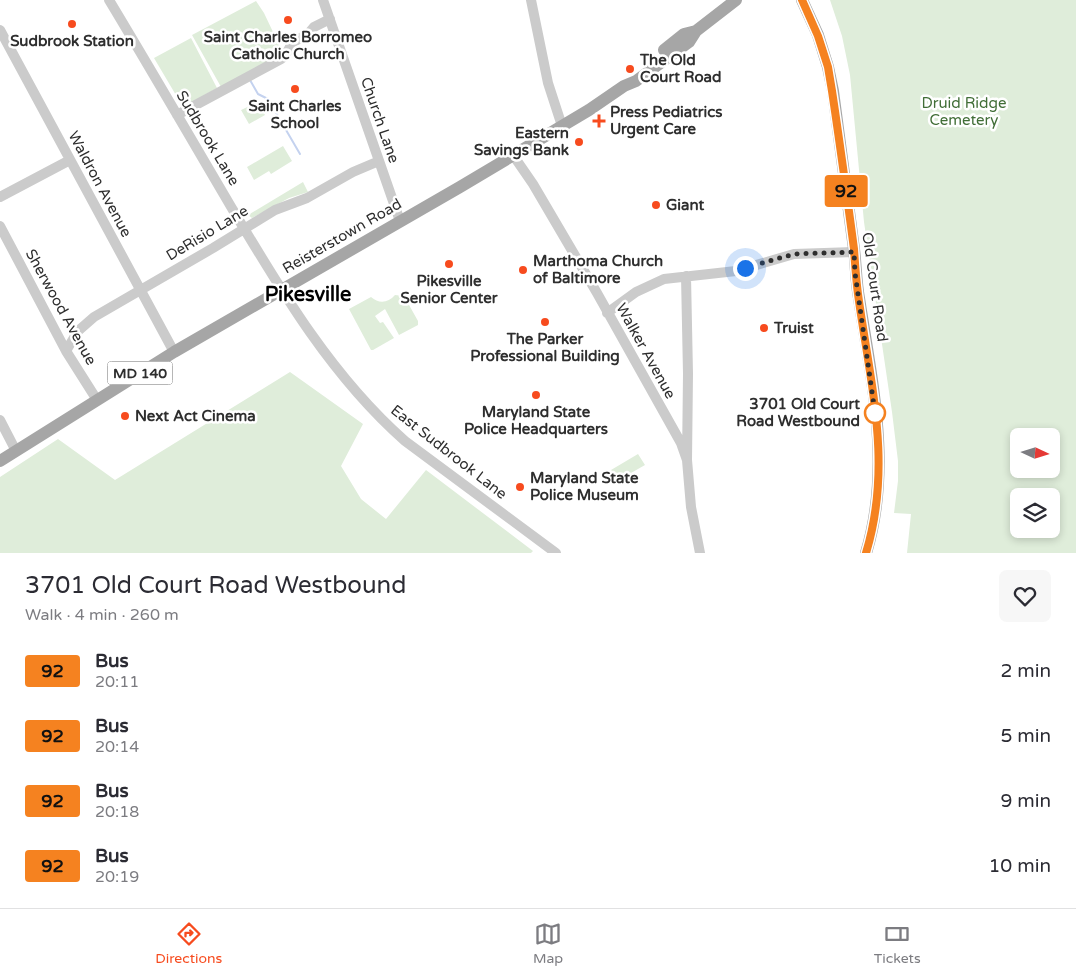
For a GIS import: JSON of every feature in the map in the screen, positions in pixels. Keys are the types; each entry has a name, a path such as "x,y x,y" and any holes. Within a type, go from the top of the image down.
{"main road":[{"name":"Reisterstown Road","path":"0,461 174,352 562,126 624,86 636,81 689,42 696,31 736,0"},
{"name":"Old Court Road","path":"804,3 814,24 828,67 837,117 858,290 873,392 880,457 876,513 866,553"}],"street":[{"name":"Sudbrook Lane","path":"110,0 244,229 282,290"},
{"name":"Church Lane","path":"323,0 400,221"},
{"path":"530,0 548,83 562,126"},
{"path":"177,115 281,59 285,56 292,42 330,19"},
{"name":"Waldron Avenue","path":"0,30 174,352"},
{"name":"Walker Avenue","path":"513,154 548,209 608,312 680,443 687,460"},
{"path":"0,197 70,160"},
{"name":"DeRisio Lane","path":"66,351 85,323 139,290 275,210 307,198 353,172 379,161"},
{"name":"Sherwood Avenue","path":"0,226 66,351 97,400"},
{"path":"608,312 636,292 664,279 736,271 794,254 854,252"},
{"path":"686,276 687,460 692,507 700,553"},
{"name":"East Sudbrook Lane","path":"282,290 329,358 355,391 383,421 418,450 556,553"},
{"path":"0,420 16,451"}],"green space":[{"name":"Druid Ridge Cemetery","path":"830,0 1076,0 1076,553 907,553 911,514 894,513 898,481 898,461 864,222 850,75 842,36"},
{"path":"256,1 264,13 283,53 221,87 192,35"},
{"path":"191,38 217,88 183,107 154,58"},
{"path":"258,102 265,115 249,124 241,110"},
{"path":"283,146 292,161 271,174 269,171 254,180 247,167"},
{"path":"303,182 308,192 289,198 252,218 248,215"},
{"path":"395,295 404,296 418,321 418,325 399,335 385,309 375,316 380,323 383,322 394,338 371,350 349,309 371,297 383,302"},
{"path":"290,372 363,424 341,466 361,499 386,519 426,470 533,551 531,553 0,553 0,477 58,439 115,480"},
{"path":"638,454 645,465 617,481 611,470"}],"waterway":[{"path":"250,80 258,94 268,99 300,154"}],"bus line":[{"name":"92","path":"802,0 814,24 828,67 837,117 855,273 873,392 880,457 876,513 866,553"}],"place":[{"name":"Saint Charles Borromeo Catholic Church","path":"288,20"},
{"name":"Sudbrook Station","path":"72,24"},
{"name":"The Old Court Road","path":"630,69"},
{"name":"Saint Charles School","path":"295,89"},
{"name":"Press Pediatrics Urgent Care","path":"599,121"},
{"name":"Eastern Savings Bank","path":"579,142"},
{"name":"Giant","path":"656,205"},
{"name":"Pikesville Senior Center","path":"449,264"},
{"name":"Marthoma Church of Baltimore","path":"523,270"},
{"name":"The Parker Professional Building","path":"545,322"},
{"name":"Truist","path":"764,328"},
{"name":"Maryland State Police Headquarters","path":"536,395"},
{"name":"3701 Old Court Road Westbound","path":"875,413"},
{"name":"Next Act Cinema","path":"125,416"},
{"name":"Maryland State Police Museum","path":"520,487"}],"district":[{"name":"Pikesville","path":"308,294"}],"route":[{"path":"745,268 794,254 854,252 855,273 875,413"}]}
